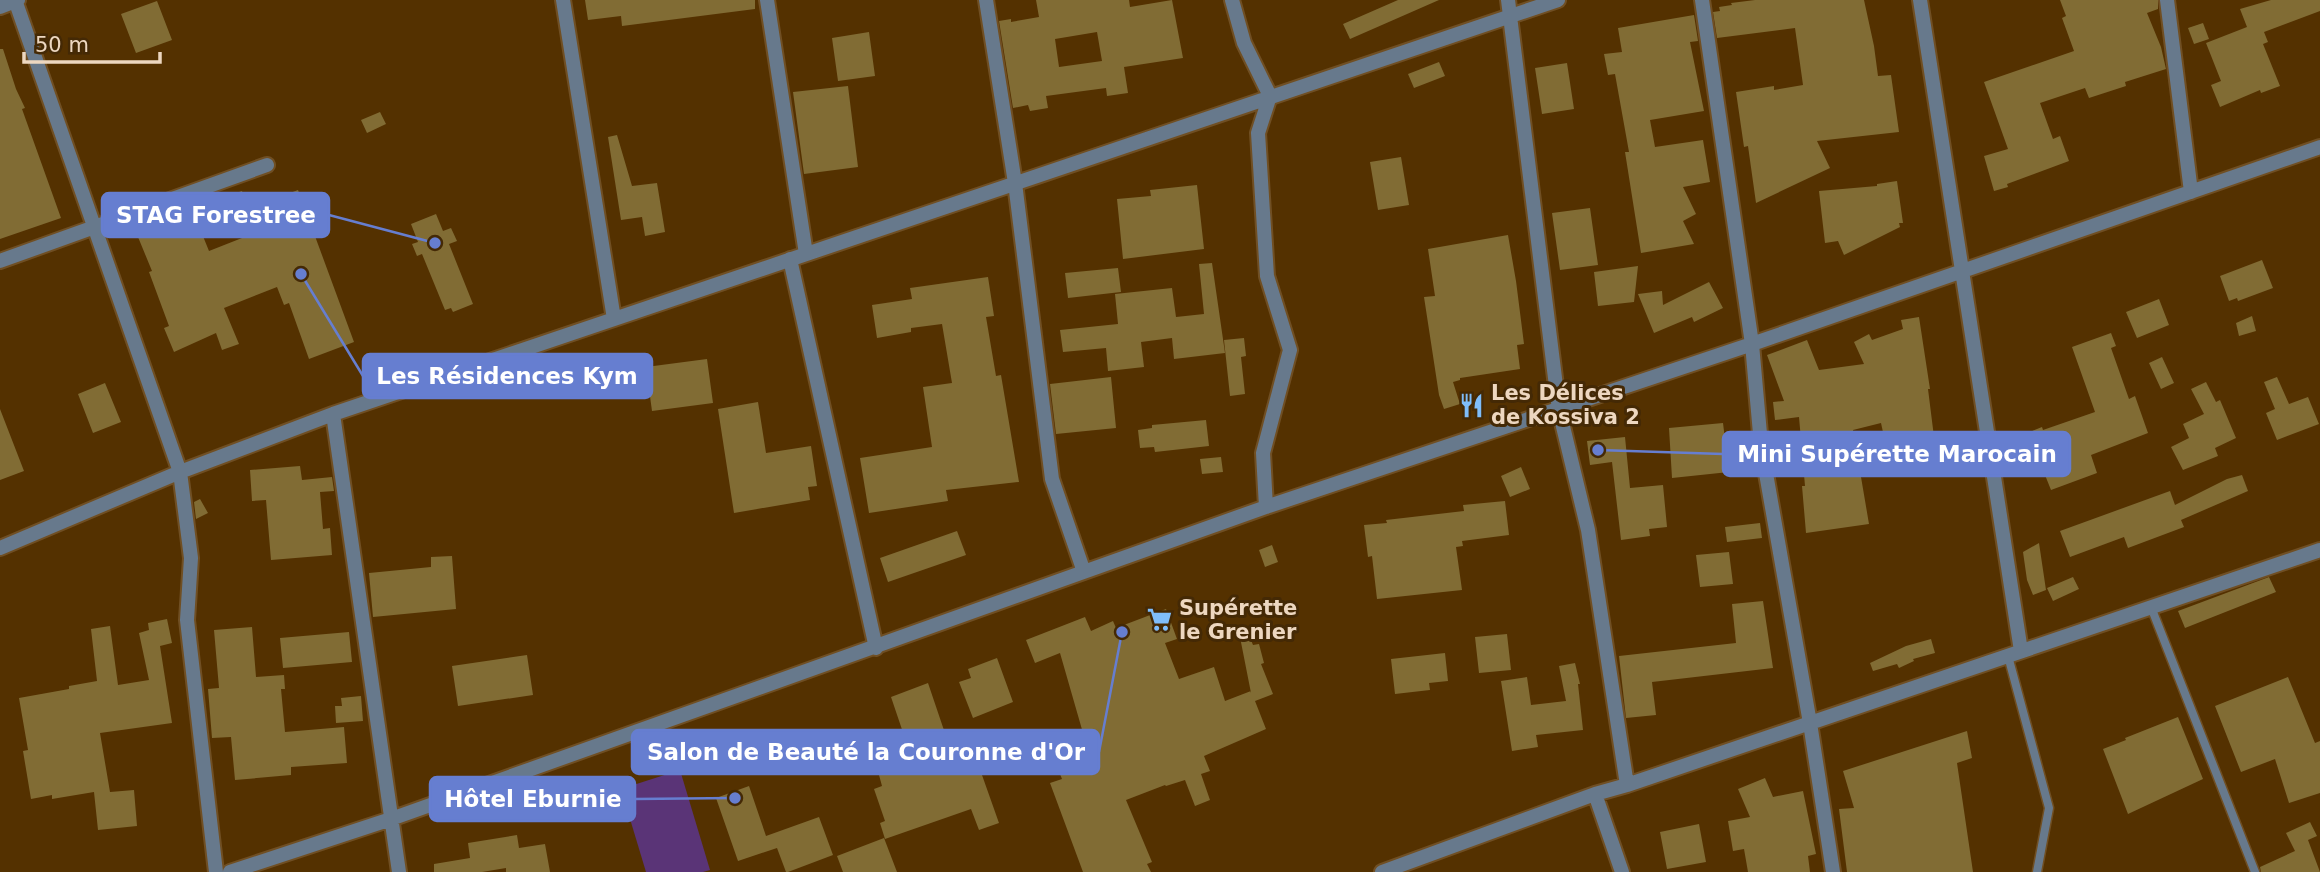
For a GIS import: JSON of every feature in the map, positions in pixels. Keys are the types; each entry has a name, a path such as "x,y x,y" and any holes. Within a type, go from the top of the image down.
{"street":[{"path":"0,7 16,0 180,472 191,558 187,620 216,872"},
{"path":"563,0 614,319"},
{"path":"767,0 806,254"},
{"path":"986,0 1015,183 1052,479 1084,572"},
{"path":"1232,0 1244,43 1270,96 1258,133 1267,275 1290,350 1263,453 1266,507"},
{"path":"1508,0 1559,410 1588,530 1627,785"},
{"path":"0,548 180,472 332,414 1558,0"},
{"path":"1702,0 1752,344 1761,445 1833,872"},
{"path":"1920,0 1963,271 2014,653"},
{"path":"2167,0 2191,191"},
{"path":"230,872 391,819 1266,507 1559,410 2320,147"},
{"path":"0,261 267,165"},
{"path":"790,259 876,648"},
{"path":"332,414 399,872"},
{"path":"1382,872 1595,794 2320,550"},
{"path":"1595,794 1622,872"}],"lane":[{"path":"2151,607 2255,872"},
{"path":"2014,653 2049,808 2037,872"}],"shaded area":[{"path":"680,770 710,870 646,872 621,789"}],"building":[{"path":"585,0 755,0 755,9 622,26 621,16 588,20"},
{"path":"1036,0 1129,0 1130,7 1172,0 1183,58 1124,67 1128,93 1107,96 1106,88 1046,96 1048,108 1030,111 1028,105 1013,108 999,21 1011,19 1011,22 1039,17","holes":["1097,32 1102,61 1059,67 1055,39"]},
{"path":"1398,0 1439,0 1350,39 1343,24"},
{"path":"1755,0 1864,0 1878,76 1891,75 1899,132 1817,141 1830,168 1756,203 1748,146 1744,147 1736,92 1803,85 1795,28 1717,38 1713,12 1720,11 1719,7 1732,5 1731,3"},
{"path":"2060,0 2158,0 2158,9 2147,13 2161,47 2166,69 2125,82 2126,86 2089,98 2085,88 2040,103 2053,139 2060,136 2069,161 1994,191 1984,156 2008,149 1984,82 2074,51 2062,18 2066,16"},
{"path":"2271,0 2320,0 2320,11 2264,32 2268,42 2263,44 2280,86 2261,93 2260,90 2220,107 2211,85 2221,81 2206,43 2247,27 2240,9"},
{"path":"157,1 172,40 136,53 121,14"},
{"path":"1694,15 1698,41 1690,42 1704,111 1650,120 1655,147 1703,140 1710,182 1683,187 1696,214 1683,221 1694,244 1641,253 1625,152 1629,152 1615,74 1608,75 1604,54 1622,52 1618,28"},
{"path":"2203,23 2209,39 2194,44 2188,28"},
{"path":"869,32 875,76 838,81 832,38"},
{"path":"0,49 3,49 25,108 22,109 61,218 0,239"},
{"path":"1439,62 1445,76 1414,88 1408,74"},
{"path":"1567,63 1574,109 1542,114 1535,68"},
{"path":"848,86 858,167 804,174 793,92"},
{"path":"380,112 386,124 367,133 361,120"},
{"path":"617,135 632,186 657,183 665,232 645,236 642,217 621,220 608,137"},
{"path":"1401,157 1409,205 1378,210 1370,162"},
{"path":"1897,181 1903,223 1899,223 1900,227 1844,255 1838,241 1825,243 1819,191 1877,186"},
{"path":"1197,185 1204,249 1123,259 1117,199 1151,196 1150,190"},
{"path":"298,190 354,342 309,359 289,303 284,305 277,287 224,308 239,344 222,350 216,333 174,352 164,328 169,326 149,272 152,271 138,237 194,214 209,251 242,238 227,196 242,191 248,209"},
{"path":"1590,208 1598,265 1560,270 1552,213"},
{"path":"436,214 443,231 451,228 457,241 449,244 473,304 453,312 451,308 445,310 422,254 417,256 412,244 418,242 411,224"},
{"path":"1508,235 1524,344 1517,345 1520,369 1460,378 1453,382 1460,404 1444,409 1439,395 1424,297 1435,296 1428,249"},
{"path":"2262,260 2273,288 2238,301 2237,298 2229,301 2220,276"},
{"path":"1212,263 1225,353 1174,359 1172,338 1141,342 1144,367 1108,371 1106,348 1063,352 1060,330 1118,324 1115,294 1172,288 1176,317 1204,314 1199,264"},
{"path":"1638,266 1634,302 1598,306 1594,272"},
{"path":"1118,268 1121,292 1068,298 1065,273"},
{"path":"988,277 994,316 986,317 996,376 1001,375 1019,482 946,490 948,501 869,513 860,458 932,447 923,387 952,383 942,324 911,328 911,332 877,338 872,305 912,299 910,288"},
{"path":"1709,282 1723,308 1694,322 1692,317 1654,333 1638,294 1662,291 1663,305"},
{"path":"2159,299 2169,325 2137,338 2126,312"},
{"path":"2252,316 2256,331 2239,336 2236,323"},
{"path":"1919,317 1934,437 1974,432 1977,452 1891,469 1881,423 1853,430 1869,524 1806,533 1799,417 1775,420 1773,402 1784,401 1767,355 1807,340 1819,370 1864,364 1854,342 1869,334 1872,340 1903,329 1901,320"},
{"path":"2111,333 2116,346 2111,348 2129,399 2135,396 2148,433 2091,455 2097,473 2051,490 2037,455 2033,457 2025,434 2095,412 2072,347"},
{"path":"1244,338 1246,356 1241,357 1245,394 1230,396 1224,340"},
{"path":"2162,357 2174,383 2161,389 2149,363"},
{"path":"707,359 713,403 652,411 646,367"},
{"path":"1111,377 1116,428 1056,434 1050,384"},
{"path":"2277,377 2289,404 2308,397 2319,424 2277,440 2266,413 2275,409 2264,382"},
{"path":"2206,382 2216,402 2220,400 2236,438 2215,448 2218,456 2183,470 2171,447 2189,438 2183,424 2204,414 2191,389"},
{"path":"105,383 121,422 93,433 78,394"},
{"path":"758,402 766,453 811,446 817,486 808,487 810,500 734,513 718,409"},
{"path":"0,409 24,471 0,480"},
{"path":"1206,420 1209,446 1155,452 1154,447 1140,448 1138,430 1152,428 1152,425"},
{"path":"1723,423 1729,472 1672,478 1669,428"},
{"path":"1625,437 1630,488 1663,485 1667,527 1649,529 1650,536 1621,540 1612,462 1590,465 1587,441"},
{"path":"1221,457 1223,472 1202,474 1200,459"},
{"path":"300,466 302,480 332,477 334,491 320,492 323,529 330,528 332,555 271,560 266,500 252,501 250,470"},
{"path":"1521,467 1530,489 1510,497 1501,476"},
{"path":"2242,475 2248,491 2181,520 2184,527 2128,548 2124,537 2070,557 2060,531 2170,491 2175,505 2227,479"},
{"path":"200,499 208,513 196,519 194,502"},
{"path":"1505,501 1509,535 1462,541 1463,546 1456,547 1462,590 1377,599 1372,556 1368,557 1364,525 1464,511 1463,505"},
{"path":"1760,523 1762,538 1727,542 1725,527"},
{"path":"957,531 966,555 888,582 880,558"},
{"path":"2039,543 2046,590 2033,595 2027,580 2023,552"},
{"path":"1272,545 1278,562 1265,567 1259,550"},
{"path":"1729,552 1733,584 1700,587 1696,555"},
{"path":"452,556 456,609 373,617 369,573 431,567 431,557"},
{"path":"2073,577 2079,589 2053,601 2047,588"},
{"path":"2269,577 2276,592 2185,628 2178,611"},
{"path":"1763,601 1773,668 1652,682 1656,715 1626,718 1619,656 1736,643 1732,604"},
{"path":"1166,609 1177,639 1165,643 1179,679 1214,667 1225,701 1251,691 1238,627 1245,625 1253,645 1259,644 1264,663 1261,664 1273,694 1255,701 1266,729 1204,756 1210,771 1201,774 1210,800 1195,806 1185,780 1126,800 1152,862 1147,864 1151,872 1083,872 1050,783 1062,779 1049,746 1083,733 1060,653 1035,663 1026,640 1085,617 1091,631 1113,621 1116,628"},
{"path":"167,619 172,643 160,646 172,723 100,733 110,792 134,790 137,826 98,830 94,792 52,799 52,795 31,799 23,751 28,750 19,698 97,681 91,629 110,626 118,685 149,680 139,633 149,630 148,623"},
{"path":"252,627 256,677 284,675 285,689 281,689 285,732 344,727 347,763 291,767 291,775 235,780 231,737 212,738 208,689 219,688 214,630"},
{"path":"349,632 352,662 283,668 280,638"},
{"path":"1507,634 1511,670 1479,673 1475,637"},
{"path":"1931,639 1935,653 1913,659 1914,661 1899,668 1897,664 1873,671 1870,663 1906,646"},
{"path":"1445,653 1448,681 1429,683 1430,690 1395,694 1391,659"},
{"path":"527,655 533,695 458,706 452,666"},
{"path":"997,658 1013,702 973,718 959,682 971,678 968,669"},
{"path":"1575,663 1580,684 1583,730 1536,735 1538,747 1512,751 1501,681 1527,677 1531,705 1566,701 1559,666"},
{"path":"2288,677 2315,743 2320,741 2320,793 2289,803 2275,759 2241,772 2215,706"},
{"path":"928,683 951,751 971,744 999,823 979,830 971,809 885,839 880,823 885,821 874,789 882,786 879,775 914,765 891,697"},
{"path":"361,696 363,721 336,723 335,706 342,706 341,698"},
{"path":"2178,717 2203,779 2128,814 2103,749"},
{"path":"1967,731 1972,758 1957,763 1973,872 1847,872 1839,809 1854,808 1843,771"},
{"path":"1765,778 1773,797 1803,791 1816,854 1808,856 1810,872 1748,872 1744,849 1733,851 1728,821 1750,817 1738,789"},
{"path":"749,786 766,836 819,817 833,855 788,872 777,848 738,861 716,798"},
{"path":"2310,822 2317,836 2308,840 2320,872 2261,872 2260,867 2295,851 2286,833"},
{"path":"1699,824 1706,862 1667,869 1660,832"},
{"path":"517,835 519,848 545,844 550,872 506,872 506,868 482,872 434,872 434,864 470,858 468,843"},
{"path":"884,838 897,872 843,872 837,856"}],"place":[{"name":"STAG Forestree","path":"435,243"},
{"name":"Les Résidences Kym","path":"301,274"},
{"name":"Les Délices de Kossiva 2","path":"1471,405"},
{"name":"Mini Supérette Marocain","path":"1598,450"},
{"name":"Supérette le Grenier","path":"1159,620"},
{"name":"Salon de Beauté la Couronne d'Or","path":"1122,632"},
{"name":"Hôtel Eburnie","path":"735,798"}]}
